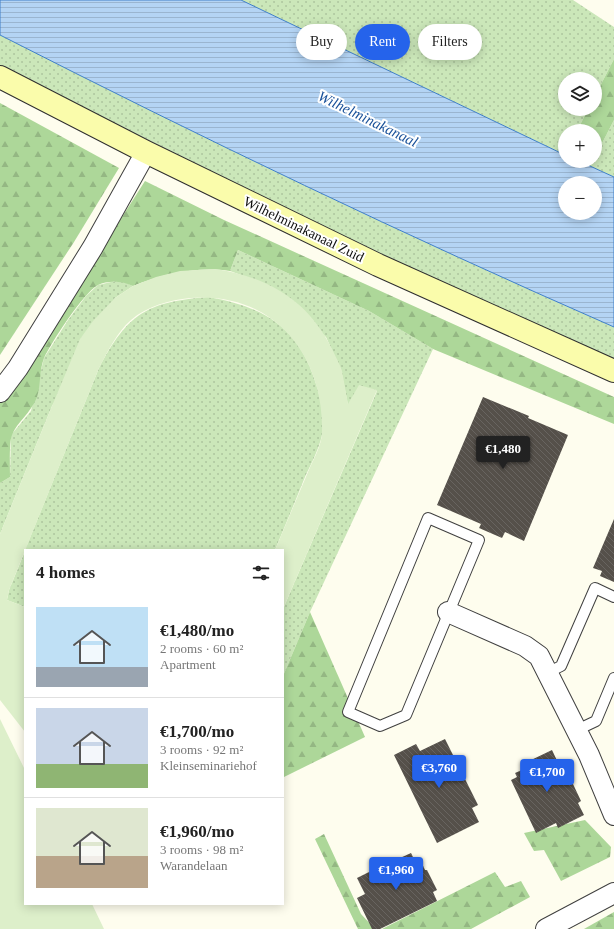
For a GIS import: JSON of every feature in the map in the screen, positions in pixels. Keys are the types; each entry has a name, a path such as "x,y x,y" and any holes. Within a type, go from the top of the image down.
{"street":[{"name":"Wilhelminakanaal Zuid","path":"0,77 146,152 378,265 614,371"},
{"path":"0,392 18,368 93,247 146,152"},
{"path":"448,612 526,646 539,656 589,755 614,815"},
{"path":"547,929 614,894"}],"lane":[{"path":"428,518 479,540 448,612 406,715 380,726 348,712 428,518"},
{"path":"547,673 561,666 595,588 614,596"},
{"path":"576,730 596,721 614,678"}],"green space":[{"path":"241,0 573,0 614,27 614,59 602,82 602,72 558,72 558,116 584,116 580,124 558,124 558,152 366,60 410,60 410,24 355,24 355,55 347,51 347,24 296,24 296,26"},
{"path":"0,35 305,186 536,293 614,327 614,362 495,309 202,169 203,167 0,66"},
{"path":"614,59 614,120 602,143 602,124 580,124 584,116 602,116 602,82"},
{"path":"0,103 119,168 74,242 0,355"},
{"path":"614,120 614,177 594,168 602,168 602,143"},
{"path":"145,181 224,220 614,397 614,424 433,349 369,311 238,250 230,271 193,270 156,278 133,286 120,282 106,282 98,285 92,290 68,319 53,341 44,358 37,397 31,408 14,430 11,438 10,477 0,483 0,403 39,347"},
{"path":"238,250 369,311 433,349 310,612 284,674 284,607 377,391 348,405 341,370 326,337 263,283 230,271"},
{"path":"215,269 235,273 270,285 285,294 312,318 323,333 342,371 348,404 359,385 377,390 284,607 284,549 275,549 322,437 320,404 314,377 303,353 288,333 268,317 246,305 219,299 190,298 175,300 151,307 131,320 121,330 113,342 99,368 26,549 24,549 24,553 9,590 7,600 24,607 24,731 0,700 0,534 80,339 93,321 115,298 133,286 156,277 180,271"},
{"path":"111,282 125,282 133,286 115,298 52,406 0,534 0,483 10,477 11,435 31,411 44,358 68,320 86,296 98,285"},
{"path":"208,297 229,301 263,314 278,324 290,335 301,349 310,367 321,404 323,417 322,435 317,451 275,549 25,549 99,368 110,349 120,334 130,323 142,314 154,307 169,302"},
{"path":"24,553 24,607 7,600 9,590"},
{"path":"310,612 365,737 284,777 284,674"},
{"path":"0,719 24,768 24,905 92,905 104,929 0,929"},
{"path":"585,820 611,847 610,857 561,881 544,850 534,851 524,833"},
{"path":"324,834 361,914 375,929 358,929 315,839"},
{"path":"495,872 505,887 521,881 530,897 471,929 382,929"},
{"path":"614,912 614,929 584,929"}],"water":[{"name":"Wilhelminakanaal","path":"0,0 241,0 296,26 296,60 347,60 347,51 355,55 355,60 366,60 558,152 558,168 594,168 614,177 614,327 536,293 305,186 0,35"}],"building":[{"path":"483,397 529,416 528,418 568,435 524,541 505,532 502,538 479,528 481,524 437,505"},
{"path":"614,519 614,582 600,576 602,571 593,568"},
{"path":"445,739 478,805 472,808 479,822 437,843 394,755 416,744 420,751"},
{"path":"552,750 561,769 565,767 581,801 578,803 584,815 558,828 556,823 536,833 511,780 517,777 515,773 529,767 527,762"},
{"path":"411,853 414,859 419,857 425,870 427,870 437,890 433,892 437,901 380,929 372,929 357,898 365,894 357,878 399,857 400,858"}]}
